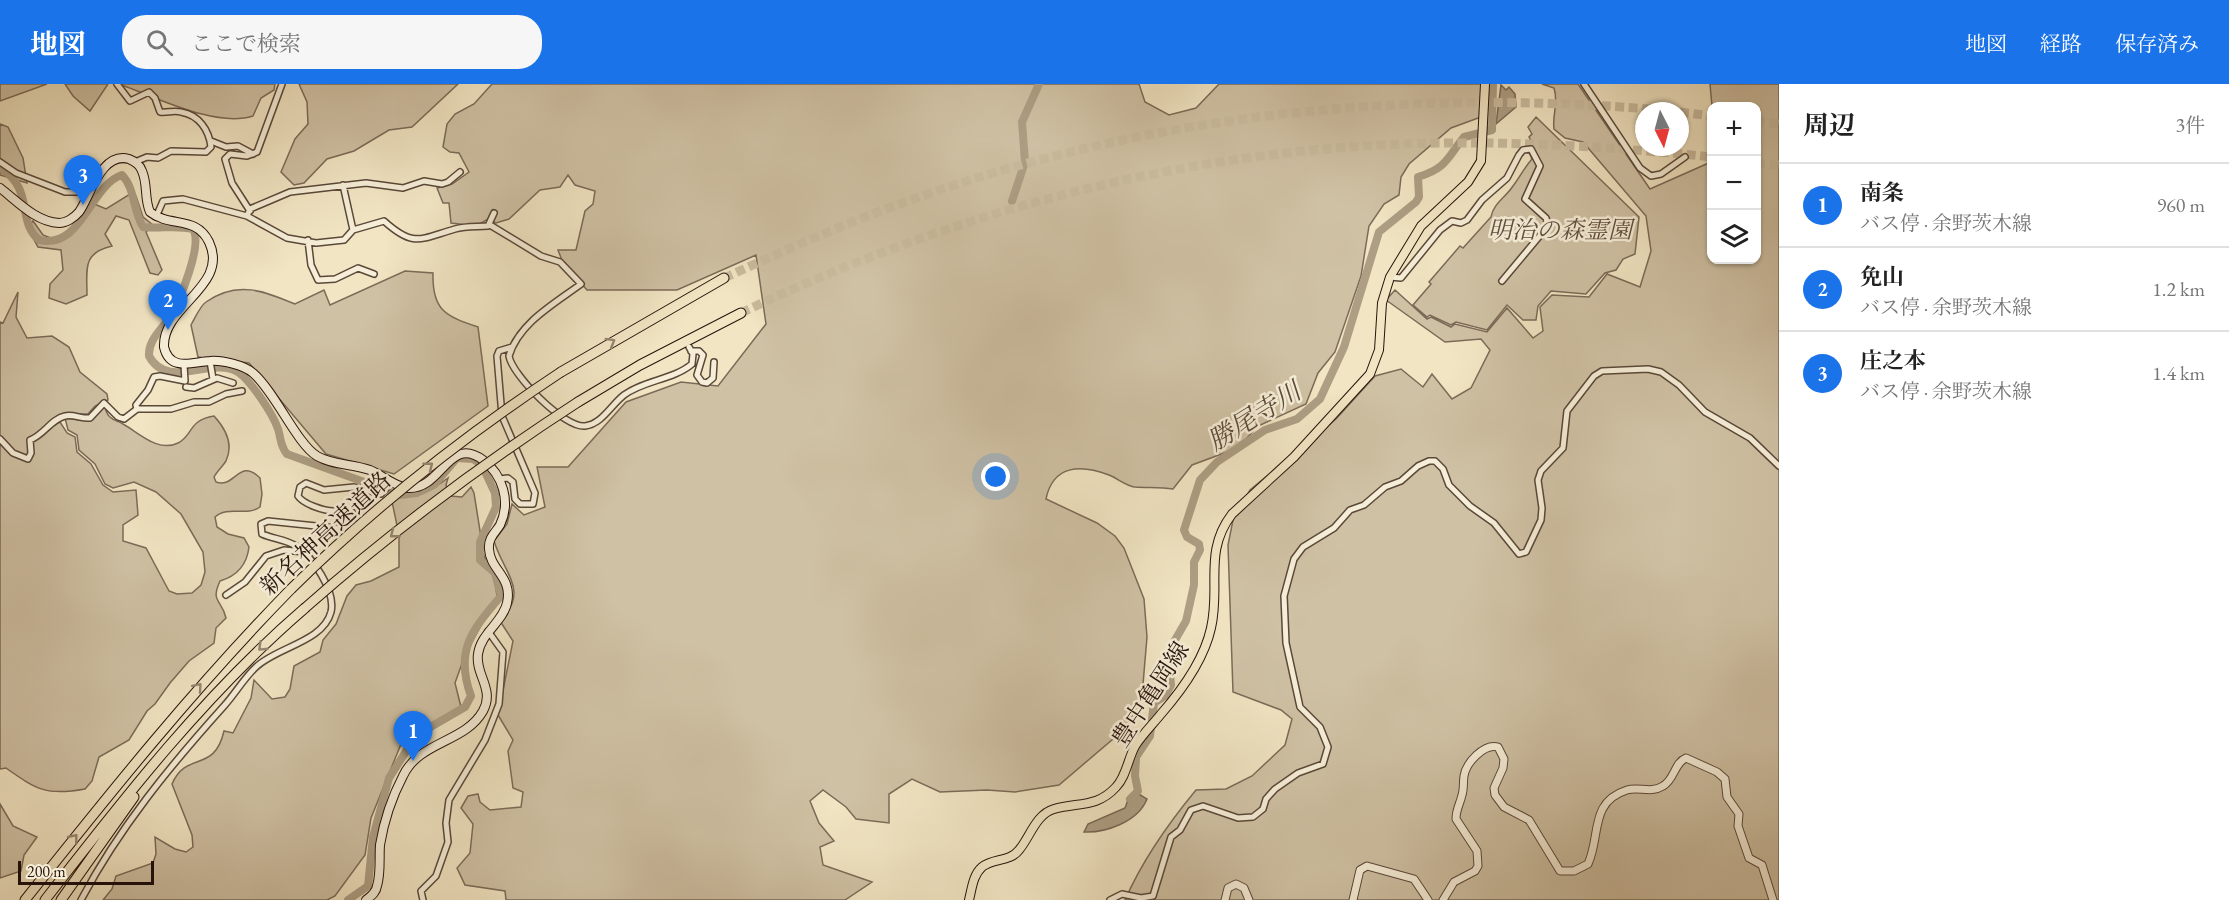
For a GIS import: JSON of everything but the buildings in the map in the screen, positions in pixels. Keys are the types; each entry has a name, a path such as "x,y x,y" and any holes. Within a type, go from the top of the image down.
{"highway":[{"name":"新名神高速道路","path":"25,900 175,714 291,588 349,533 476,430 561,372 724,279"},
{"name":"新名神高速道路","path":"45,900 139,782 228,680 345,573 452,489 578,402 640,365 741,313"},
{"path":"61,900 145,783 228,680"},
{"path":"69,900 96,849"}],"main road":[{"name":"豊中亀岡線","path":"969,900 973,882 983,866 1011,857 1018,852 1044,814 1052,809 1096,803 1106,798 1119,785 1136,745 1176,697 1206,646 1213,615 1217,537 1222,527 1232,514 1324,427 1370,374 1379,350 1382,303 1390,277 1421,226 1468,182 1477,169 1484,134 1485,84"},
{"path":"0,188 22,207 58,223 68,221 77,214 88,192 112,162 124,158 135,162 142,171 148,206 156,217 187,222 198,227 208,240 213,256 209,276 168,330 164,340 168,357 184,365 210,362 243,368 254,374 316,456 370,470 406,488 423,485 435,478 452,456 461,452 472,453 483,460 499,479 506,502 499,527 492,534 489,550 491,559 506,581 508,599 506,607 488,631 478,656 488,691 483,711 463,730 422,752 407,768 385,823 378,885 369,898"}],"street":[{"path":"117,84 130,101 149,92 152,93 160,112 181,112 202,123 211,141 211,147 206,152 171,152 135,162"},
{"path":"248,214 231,183 225,159 230,154 253,154 261,147 274,100 282,84"},
{"path":"1584,84 1640,168 1651,176 1661,174 1685,157"},
{"path":"211,141 226,147 238,146 253,154"},
{"path":"1390,277 1401,278 1448,224 1467,220 1482,200 1507,178 1519,154 1523,150 1531,149 1540,166 1525,199 1546,218 1548,226 1502,281"},
{"path":"0,162 16,173 64,192 88,192"},
{"path":"248,214 290,192 366,183 403,188 424,181 442,184 460,172"},
{"path":"343,185 353,230"},
{"path":"156,217 163,201 168,198 183,200 248,214 278,235 316,243 344,240 353,230 384,221 400,236 413,240 429,239 457,228 490,225 541,255 560,262 581,284 530,323 509,356 515,372 564,419 580,426 597,422 632,390 687,368 694,359 690,349 699,351 703,355 697,375 702,382 713,378 714,362"},
{"path":"490,225 494,213"},
{"path":"308,240 311,265 318,280 335,279 358,268 374,274"},
{"path":"499,479 508,478 513,482 515,499 520,504 533,504 535,493 510,430 502,416 497,356 499,351 512,348"},
{"path":"210,362 213,379"},
{"path":"184,365 186,385"},
{"path":"1110,900 1122,894 1141,898 1153,896 1171,837 1180,830 1191,810 1197,806 1210,807 1238,818 1253,817 1263,809 1266,799 1275,789 1298,773 1323,764 1328,747 1325,739 1320,727 1300,707 1283,622 1284,596 1294,559 1303,547 1334,528 1341,516 1364,505 1374,494 1401,481 1418,466 1435,461 1443,469 1449,485 1470,506 1494,524 1519,554 1526,552 1541,520 1538,480 1541,471 1563,448 1567,411 1594,375 1602,371 1622,369 1648,369 1661,372 1679,384 1704,412 1750,438 1779,466"},
{"path":"137,409 136,405 154,378 160,375 194,388 219,378 233,383"},
{"path":"0,439 12,452 28,459 31,453 31,439 46,430 51,423 65,416 90,418 99,406 106,403 118,417 124,419 137,409 171,409 194,402 209,402 226,394 242,392"},
{"path":"81,900 106,855 138,810 255,668 324,625 331,612 331,596 304,552 288,541 262,534 261,524 275,522 340,530 353,524 354,516 346,509 330,510 304,502 297,493 302,484 324,490 354,487 384,493 392,483"},
{"path":"226,595 245,582 260,562 274,551 304,552"},
{"path":"423,900 421,891 436,876 448,842 446,823 449,800 485,740 499,704 503,652 488,631"},
{"path":"1443,900 1454,882 1476,871 1478,866 1477,850 1456,819 1456,813 1462,796 1464,772 1482,750 1493,745 1498,747 1504,759 1503,768 1494,788 1495,795 1504,807 1529,820 1560,871 1568,872 1588,864 1596,824 1611,798 1626,790 1635,788 1648,791 1664,786 1679,762 1686,758 1717,772 1725,779 1727,797 1739,814 1738,826 1749,858 1762,865 1773,900"},
{"path":"1353,900 1360,870 1367,866 1414,879 1428,900"},
{"path":"1225,900 1228,888 1236,884 1244,888 1250,900"}],"green space":[{"path":"0,84 47,84 0,101"},
{"path":"65,84 108,84 90,111 73,96"},
{"path":"119,84 275,84 274,90 261,98 253,116 238,119 204,115"},
{"path":"299,84 458,84 412,127 389,130 354,151 327,159 304,183 294,185 281,172 295,139 308,124 307,102"},
{"path":"492,84 1139,84 1145,102 1169,115 1196,108 1219,84 1481,84 1481,117 1451,128 1409,164 1401,177 1399,195 1384,204 1369,226 1361,276 1335,352 1318,373 1306,404 1258,426 1247,438 1227,452 1192,465 1173,489 1135,487 1109,475 1088,469 1069,470 1055,479 1046,499 1097,523 1115,536 1124,548 1144,599 1147,637 1142,696 1126,728 1059,785 1015,792 987,790 940,792 912,779 889,794 889,823 856,819 846,807 823,790 810,801 819,823 834,841 820,847 823,865 872,882 845,900 506,900 505,891 465,885 457,868 470,853 473,824 461,808 468,796 478,794 480,802 490,810 521,807 523,792 513,788 508,751 513,740 498,715 513,641 500,621 509,610 514,591 494,541 507,524 512,504 524,515 545,507 537,467 568,467 626,402 681,382 718,386 766,324 756,255 677,290 587,290 563,263 558,250 576,250 585,211 593,204 595,191 575,185 568,175 560,187 540,190 509,219 496,223 488,219 476,226 451,223 449,203 443,203 437,188 452,184 469,172 459,153 450,152 443,147 447,124 455,114 474,104"},
{"path":"1542,84 1578,84 1650,189 1707,164 1707,264 1761,264 1761,102 1712,102 1710,84 1779,84 1779,900 1125,900 1156,843 1196,790 1226,789 1252,776 1285,745 1292,719 1281,710 1233,692 1228,545 1233,520 1250,490 1336,419 1375,376 1401,369 1423,387 1432,374 1452,399 1471,388 1490,350 1481,339 1445,342 1386,300 1395,290 1427,319 1431,317 1451,327 1455,324 1487,332 1507,308 1533,338 1543,331 1540,307 1552,295 1589,297 1607,274 1640,287 1651,251 1646,216 1583,142 1565,138 1554,129 1556,99 1554,88"},
{"name":"明治の森霊園","path":"1536,117 1639,217 1635,254 1623,259 1616,270 1605,273 1586,294 1551,291 1538,306 1536,320 1523,320 1507,305 1487,330 1456,322 1451,325 1430,315 1427,317 1413,305 1431,284 1429,282 1460,246 1463,248 1491,217 1497,204 1532,159 1527,148 1532,143 1529,137 1532,134 1528,127"},
{"path":"0,124 8,127 23,158 27,183 0,175"},
{"path":"130,194 136,196 143,217 153,225 146,232 162,270 158,275 150,273 129,220 116,216 105,234 112,246 95,253 88,263 87,295 66,304 49,298 50,284 63,270 61,250 38,247 27,227 33,221 43,235 58,241 79,222 92,203 106,209"},
{"path":"405,271 433,273 435,296 443,310 457,319 478,327 488,406 394,474 326,454 249,363 198,357 191,325 204,304 217,295 229,291 251,290 295,304 324,290 330,305"},
{"path":"18,292 16,317 27,338 52,336 69,347 80,372 107,394 108,400 95,406 88,414 65,414 30,438 29,457 13,452 0,436 0,322 3,323"},
{"path":"104,405 112,418 149,440 163,445 178,443 195,424 214,416 225,431 229,443 226,461 214,477 216,482 228,481 242,472 253,472 260,478 262,494 260,507 255,510 226,512 215,517 217,527 228,534 244,538 249,547 240,569 220,581 217,588 216,597 226,618 216,628 214,643 189,661 147,711 129,740 99,757 92,781 85,789 51,791 26,782 6,768 0,769 0,446 2,443 9,453 28,461 33,454 32,441 60,422 67,433 75,437 77,452 91,464 103,485 113,492 136,490 138,515 123,525 123,541 146,548 169,591 177,594 192,593 201,585 205,572 203,552 181,514 156,492 134,482 113,488 105,484 95,464 79,450 77,435 68,430 65,418 89,421"},
{"path":"448,478 446,485 450,496 462,497 471,487 474,493 484,556 494,576 497,596 465,655 455,683 461,707 401,744 371,818 365,855 335,896 327,900 103,900 112,889 116,876 153,863 156,854 155,837 175,849 186,852 193,847 192,835 172,784 178,774 185,767 214,753 224,731 233,733 251,698 254,680 272,699 285,697 290,689 294,666 320,652 323,640 336,624 347,596 356,585 371,581 399,567 399,535 390,492 413,496 434,488"},
{"path":"0,804 13,826 37,837 24,855 21,871 0,878"}],"shaded area":[{"path":"1501,85 1506,90 1509,87 1515,94 1516,107 1496,124"},
{"path":"1137,793 1147,799 1143,807 1129,820 1111,828 1084,832 1088,824 1125,808 1129,797"}],"waterway":[{"path":"1012,201 1025,162 1022,122 1039,84"},
{"name":"勝尾寺川","path":"1130,799 1138,791 1135,776 1136,757 1150,736 1154,703 1165,696 1171,685 1170,673 1175,659 1171,647 1186,621 1194,585 1194,562 1200,550 1199,544 1187,537 1184,530 1200,480 1217,462 1265,430 1297,419 1320,399 1344,347 1379,232 1416,202 1419,197 1418,177 1441,166 1464,137 1492,130 1493,84"},
{"path":"0,168 18,185 28,224 39,240 54,240 66,235 76,226 111,181 122,175 129,186 143,227 193,229 195,247 189,272 171,315 151,344 149,356 157,366 167,371 227,368 238,372 267,407 287,454 400,495 417,493 434,485 457,458 473,459 482,465 495,493 496,507 480,542 480,560 495,573 501,596 482,619 469,641 465,666 471,696 465,707 427,729 412,742 389,778 373,837 368,886 348,900"}],"tunnel":[{"path":"724,278 859,219 905,202 998,172 1092,147 1187,128 1283,114 1379,106 1477,103 1574,104 1635,108"},
{"path":"1689,113 1707,115"},
{"path":"1761,122 1779,124"},
{"path":"741,313 909,242 1085,189 1174,170 1265,156 1356,147 1447,143 1579,146 1707,157"},
{"path":"1761,163 1779,165"}],"place":[{"name":"庄之本","path":"83,205"},
{"name":"免山","path":"168,330"},
{"name":"南条","path":"413,761"}]}
